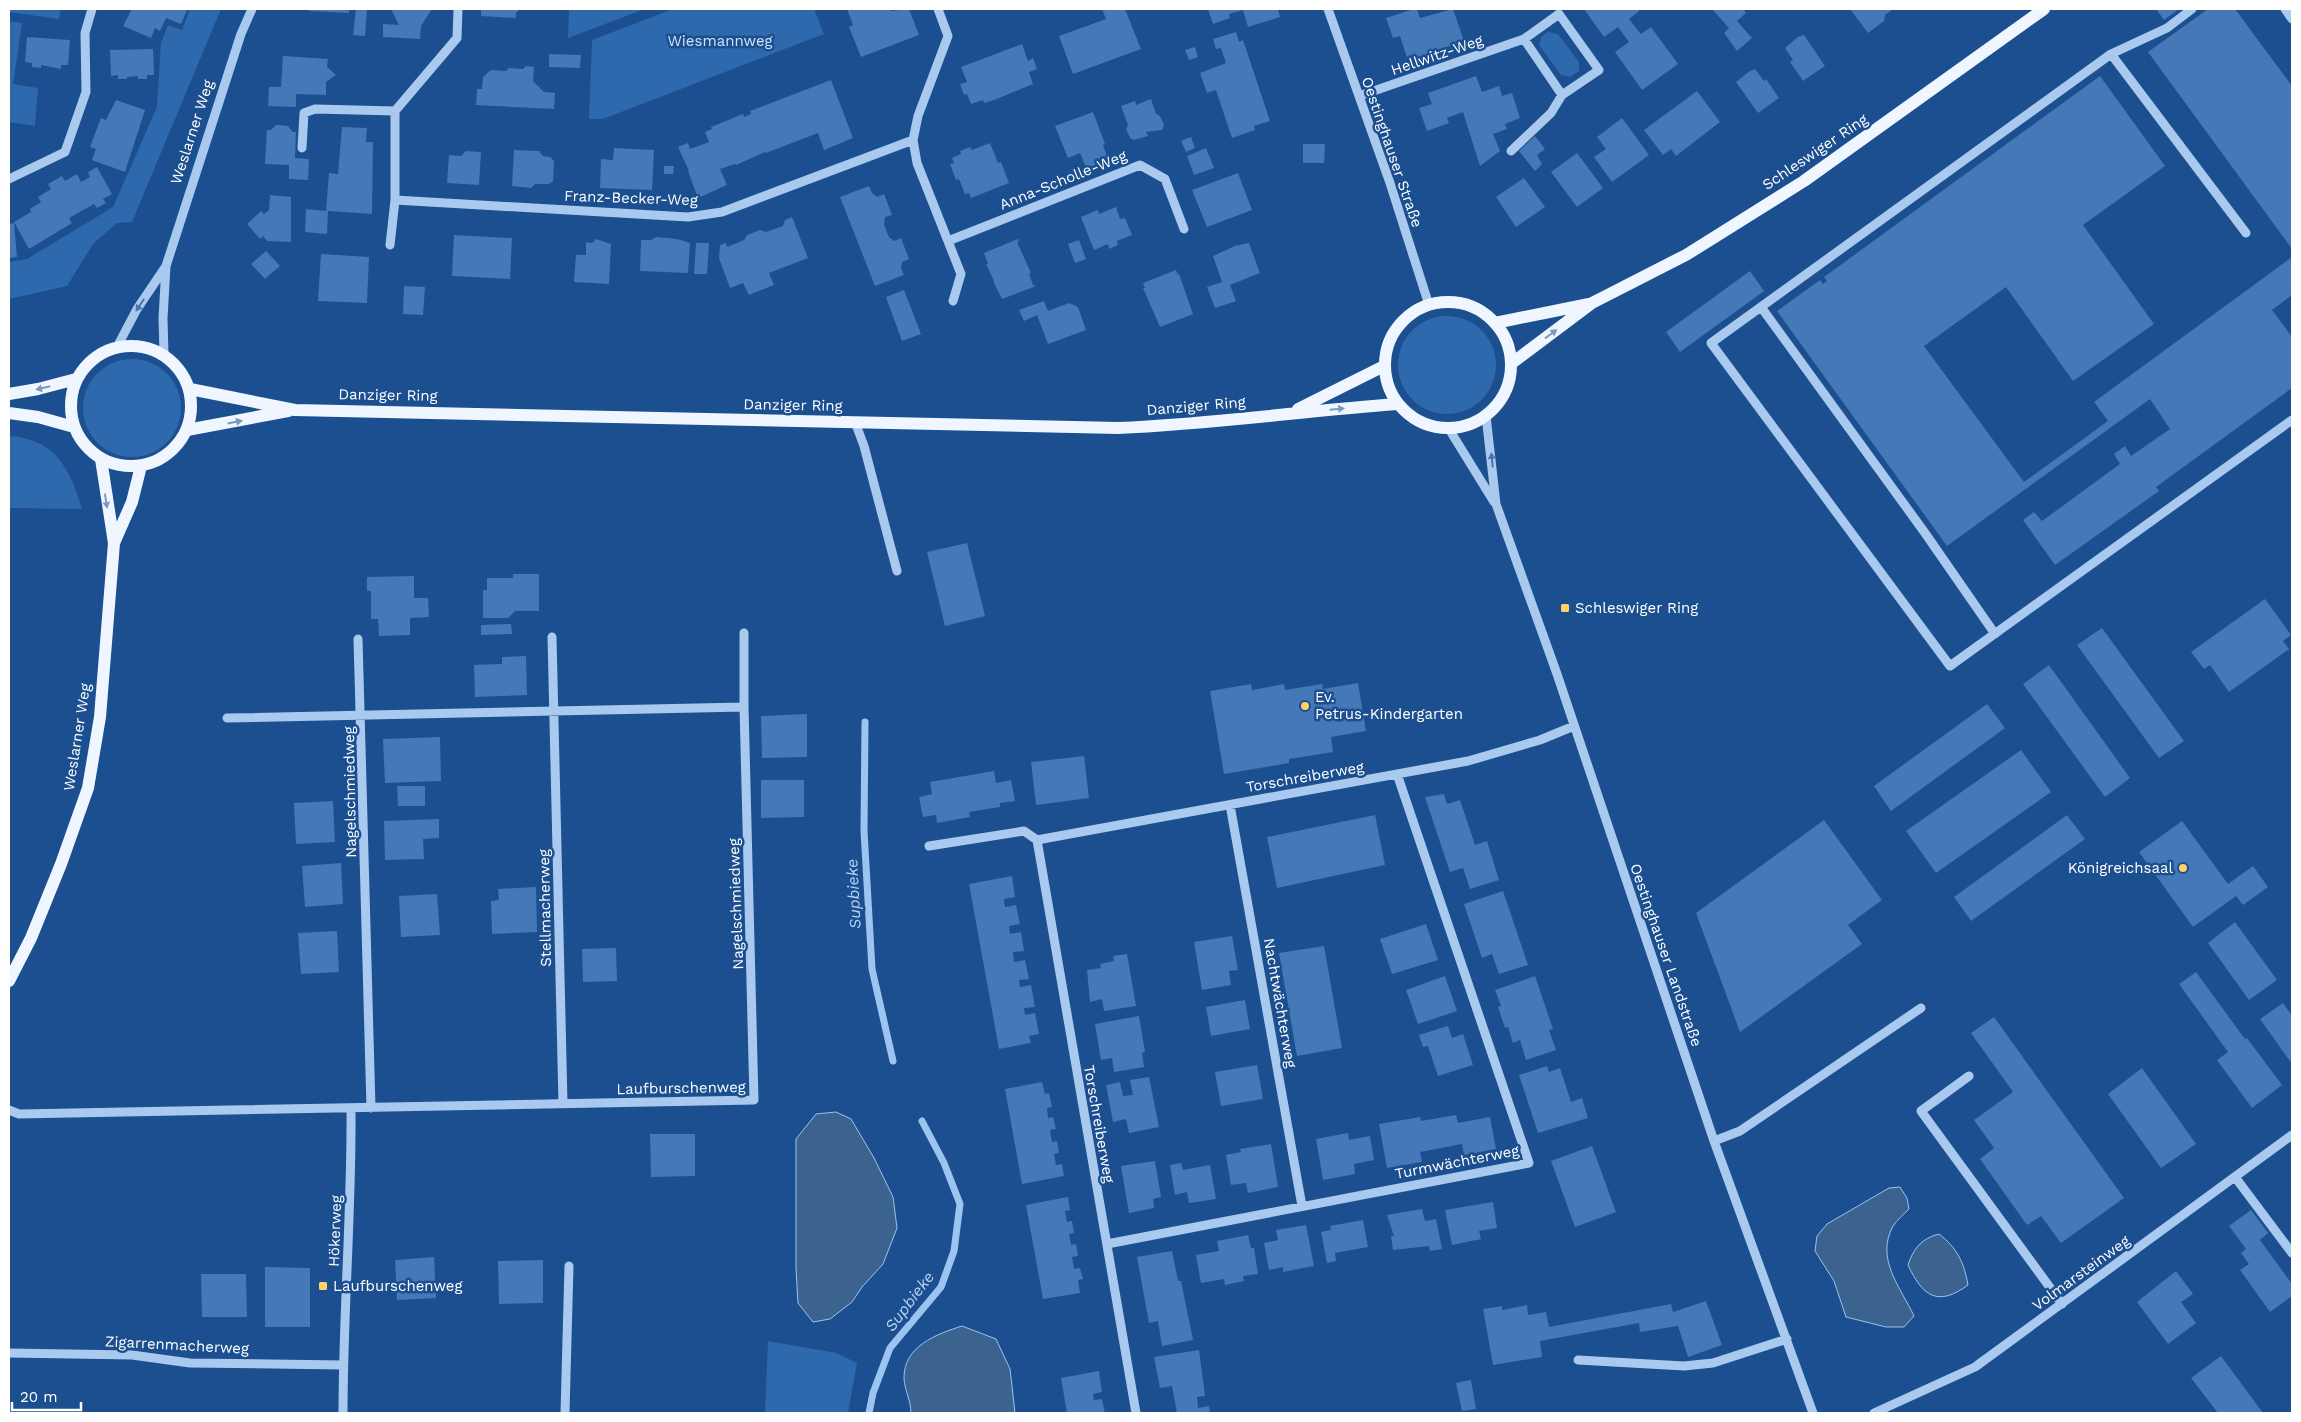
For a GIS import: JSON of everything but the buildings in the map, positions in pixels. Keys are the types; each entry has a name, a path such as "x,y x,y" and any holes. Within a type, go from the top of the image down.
{"main road":[{"name":"Schleswiger Ring","path":"1512,363 1592,303 1686,255 1804,181 2044,9"},
{"path":"1453,302 1476,308 1495,322 1508,343 1512,363 1509,383 1503,395 1486,416 1468,426 1449,429 1429,426 1412,418 1397,404 1388,386 1384,366 1387,346 1396,328 1411,314 1429,305 1453,302"},
{"name":"Schleswiger Ring","path":"1495,322 1592,303"},
{"path":"117,347 144,347 164,355 180,370 190,389 192,410 187,430 176,447 160,460 141,466 121,466 101,459 84,445 74,427 70,406 76,379 93,359 117,347"},
{"name":"Danziger Ring","path":"1289,413 1384,366"},
{"path":"9,394 76,379"},
{"name":"Danziger Ring","path":"190,389 295,410 1118,428 1194,425 1289,413 1397,404"},
{"name":"Danziger Ring","path":"187,430 295,410"},
{"path":"9,413 38,417 74,427"},
{"name":"Weslarner Weg","path":"9,981 31,938 62,864 88,788 100,717 114,543 101,459"},
{"name":"Weslarner Weg","path":"114,543 132,502 141,466"}],"street":[{"path":"9,179 66,152 86,92 85,33 92,9"},
{"name":"Weslarner Weg","path":"164,355 163,318 166,266 241,34 252,9"},
{"path":"390,245 395,200 395,111 457,38 458,9"},
{"path":"938,9 948,36 918,116 913,140 917,162 961,274 953,301"},
{"name":"Oestinghauser Straße","path":"1328,9 1390,183 1429,305"},
{"path":"2192,9 2167,28 2111,54 1711,343 1950,666 2292,420"},
{"path":"2285,9 2292,19"},
{"name":"Hellwitz-Weg","path":"1358,96 1524,39 1559,14 1599,70 1562,95"},
{"path":"1512,151 1551,113 1562,95 1524,39"},
{"path":"2111,54 2246,233"},
{"path":"302,148 304,113 315,108 395,111"},
{"name":"Franz-Becker-Weg","path":"395,200 688,217 722,212 913,140"},
{"name":"Anna-Scholle-Weg","path":"948,241 1140,165 1164,179 1184,229"},
{"name":"Weslarner Weg","path":"117,347 137,309 166,266"},
{"path":"1761,307 1925,533 1995,634"},
{"name":"Oestinghauser Landstraße","path":"1486,416 1496,504"},
{"path":"855,422 864,446 896,571"},
{"name":"Oestinghauser Landstraße","path":"1449,429 1496,504 1574,726 1714,1141 1813,1413"},
{"name":"Nagelschmiedweg","path":"744,633 744,707 754,1100"},
{"name":"Stellmacherweg","path":"552,637 563,1103"},
{"name":"Nagelschmiedweg","path":"358,639 362,715 371,1108"},
{"name":"Nagelschmiedweg","path":"227,718 744,707"},
{"name":"Torschreiberweg","path":"929,846 1024,831 1038,840 1468,761 1540,740 1574,726"},
{"name":"Turmwächterweg","path":"1107,1244 1529,1163 1397,774"},
{"name":"Nachtwächterweg","path":"1230,804 1302,1206"},
{"name":"Torschreiberweg","path":"1038,840 1074,1060 1136,1413"},
{"path":"1714,1141 1740,1131 1921,1008"},
{"path":"1968,1076 1921,1111 2062,1304"},
{"name":"Laufburschenweg","path":"9,1110 19,1114 754,1100"},
{"name":"Hökerweg","path":"343,1413 343,1365 350,1231 351,1109"},
{"name":"Volmarsteinweg","path":"1874,1413 1975,1367 2292,1135"},
{"path":"2235,1177 2292,1253"},
{"path":"565,1413 569,1266"},
{"path":"1578,1360 1684,1366 1713,1363 1787,1339"},
{"name":"Zigarrenmacherweg","path":"9,1353 132,1356 190,1362 343,1365"}],"green space":[{"path":"9,9 61,9 59,19 9,12"},
{"path":"190,9 221,9 132,222 117,223 93,244 67,286 9,299 9,262 27,259 113,207 157,107 161,43 168,25 182,30"},
{"path":"569,9 645,9 568,38"},
{"name":"Wiesmannweg","path":"673,9 814,9 824,34 603,119 589,119 592,40"},
{"path":"9,21 22,23 13,84 38,88 35,126 9,122"},
{"path":"1548,32 1558,34 1579,62 1579,71 1570,77 1561,75 1539,45 1542,36"},
{"path":"1447,316 1466,320 1482,330 1492,346 1496,365 1492,384 1482,400 1466,410 1447,414 1428,410 1412,400 1402,384 1398,365 1402,346 1412,330 1428,320"},
{"path":"132,359 151,362 167,373 178,389 181,408 178,427 167,443 151,454 132,457 113,454 97,443 86,427 83,408 86,389 97,373 113,362"},
{"path":"9,436 25,438 38,443 58,458 72,481 82,509 9,508"},
{"path":"768,1341 836,1353 857,1363 848,1413 765,1413"}],"shaded area":[{"path":"836,1112 851,1119 874,1158 893,1197 897,1228 883,1264 862,1287 852,1302 830,1319 813,1322 798,1303 796,1268 796,1139 816,1114"},
{"path":"1900,1187 1907,1198 1909,1209 1893,1226 1888,1238 1888,1262 1914,1316 1904,1327 1886,1327 1846,1317 1834,1281 1815,1251 1817,1236 1827,1224 1889,1188"},
{"path":"1939,1234 1959,1256 1968,1285 1948,1296 1939,1297 1925,1291 1908,1265 1913,1254 1923,1241"},
{"path":"962,1326 996,1339 1010,1369 1015,1413 911,1413 904,1379 905,1368 909,1358 923,1343 942,1333"}],"waterway":[{"name":"Supbieke","path":"865,722 864,831 872,969 893,1061"},
{"name":"Supbieke","path":"869,1413 873,1393 890,1348 941,1287 954,1251 960,1204 944,1163 922,1121"}],"place":[{"name":"Schleswiger Ring","path":"1565,608"},
{"name":"Ev. Petrus-Kindergarten","path":"1305,706"},
{"name":"Königreichsaal","path":"2183,868"},
{"name":"Laufburschenweg","path":"323,1286"}]}
